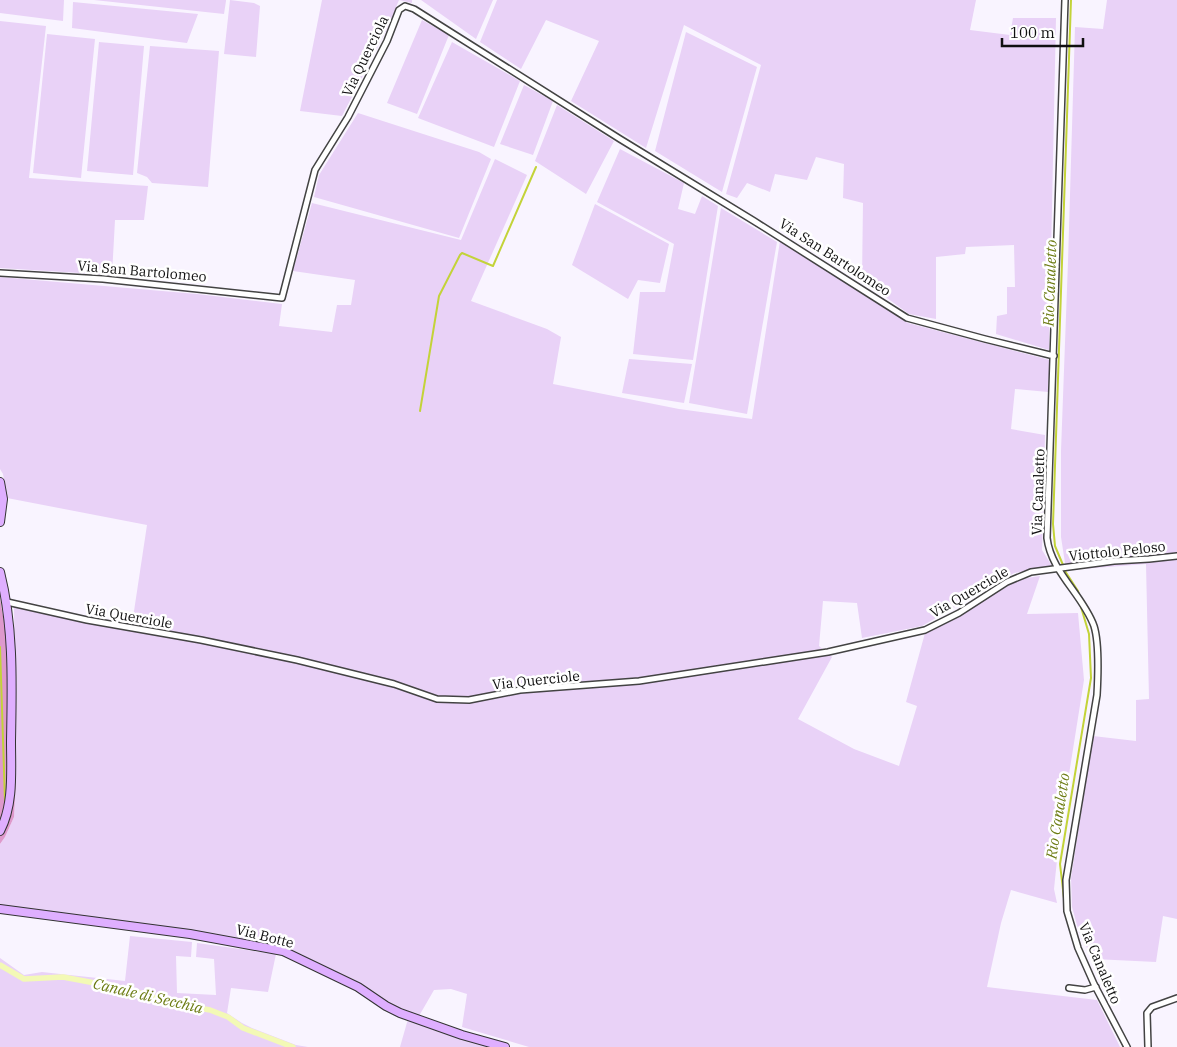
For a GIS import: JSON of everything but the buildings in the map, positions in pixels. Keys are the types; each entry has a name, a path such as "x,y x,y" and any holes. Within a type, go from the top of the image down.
{"street":[{"name":"Via Canaletto","path":"1066,0 1048,538 1051,553 1089,616 1095,631 1097,695 1066,880 1067,911 1078,948 1094,988 1127,1047"},
{"name":"Via Querciola","path":"282,298 315,170 348,117 388,41 400,10 405,6 414,9 620,139"},
{"name":"Via San Bartolomeo","path":"620,139 907,318 984,340 1054,356"},
{"name":"Via San Bartolomeo","path":"0,273 104,279 282,298"},
{"path":"0,482 3,499 0,522"},
{"name":"Viottolo Peloso","path":"1059,568 1177,556"},
{"name":"Via Querciole","path":"7,602 77,618 201,640 297,660 394,684 437,699 458,701 520,690 639,681 828,652 925,630 959,613 1016,577 1031,572 1059,568"},
{"path":"0,572 7,602 12,650 11,778 8,811 0,832"},
{"name":"Via Botte","path":"0,909 209,937 283,951 346,980 400,1013 462,1035 505,1047"},
{"path":"1069,988 1085,990 1094,988"},
{"path":"1148,1047 1147,1013 1152,1007 1177,998"}],"shaded area":[{"path":"0,0 64,0 63,21 0,13"},
{"path":"94,0 226,0 226,1 224,14"},
{"path":"230,0 254,3 260,6 256,57 224,54"},
{"path":"322,0 399,0 387,29 342,116 300,111"},
{"path":"399,0 412,0 412,3"},
{"path":"421,0 493,0 476,39"},
{"path":"497,0 976,0 970,30 1010,35 1013,18 1056,18 1049,350 996,334 997,316 1007,314 1007,287 1015,287 1014,245 966,247 965,254 936,257 936,319 909,314 862,280 863,203 843,198 844,164 816,157 807,180 775,174 770,192 747,183 737,198 726,194 761,65 684,25 646,148 571,101 599,41 546,20 521,69 480,42"},
{"path":"1107,0 1177,0 1177,919 1163,916 1156,962 1094,959 1082,940 1072,907 1071,878 1093,736 1136,741 1136,700 1149,699 1146,564 1069,570 1065,563 1061,537 1061,451 1075,27 1103,29"},
{"path":"73,2 198,14 187,43 72,28"},
{"path":"422,20 449,35 417,114 387,103"},
{"path":"0,21 46,26 29,178 148,186 144,220 115,220 112,275 0,268"},
{"path":"686,32 757,67 722,192 655,151"},
{"path":"47,34 95,39 81,178 33,173"},
{"path":"99,42 144,46 133,175 87,171"},
{"path":"452,42 520,81 494,147 418,118"},
{"path":"150,46 219,51 208,187 152,183 147,177 137,173"},
{"path":"524,85 553,101 533,155 500,144"},
{"path":"557,105 614,141 586,194 535,161"},
{"path":"358,113 479,152 491,159 459,238 314,197 319,175"},
{"path":"620,149 684,183 678,209 695,214 702,196 718,206 693,360 633,354 640,292 665,292 674,244 597,202"},
{"path":"495,159 527,175 471,301 547,329 561,337 553,384 679,409 752,419 780,241 908,323 1050,360 1048,392 1015,389 1011,429 1045,435 1042,550 1052,566 1014,573 922,626 862,638 857,603 823,601 819,646 832,657 798,719 854,749 899,766 917,706 906,702 925,633 1020,579 1040,576 1027,614 1078,613 1084,680 1060,831 1054,889 1057,903 1011,890 1001,923 987,987 1097,1000 1120,1047 529,1047 462,1027 467,994 451,989 434,990 419,1016 392,1006 355,981 288,950 0,906 0,844 14,817 16,778 14,607 131,631 147,525 7,498 3,474 0,469 0,277 197,294 282,304 279,326 332,332 337,305 351,305 355,280 293,271 312,203 461,240"},
{"path":"595,204 669,244 660,283 638,280 628,299 572,265"},
{"path":"721,208 777,242 747,414 689,403"},
{"path":"629,359 692,364 684,403 622,393"},
{"path":"0,598 7,640 7,712 16,777 14,817 0,844"},
{"path":"130,936 192,942 191,957 176,956 177,993 216,995 214,959 196,957 197,943 276,954 268,992 231,988 227,1013 252,1028 296,1045 308,1047 0,1047 0,958 24,975 42,972 125,981"},
{"path":"408,1019 477,1043 492,1047 400,1047"}],"waterway":[{"name":"Rio Canaletto","path":"1063,565 1055,546 1053,524 1071,0"},
{"path":"420,411 439,296 462,253 493,266 536,167"},
{"path":"1065,571 1079,595"},
{"name":"Rio Canaletto","path":"1065,907 1060,864 1091,678 1089,634 1081,607"},
{"path":"0,647 5,801"},
{"name":"Canale di Secchia","path":"0,965 24,979 63,977 132,990 170,1003 210,1010 228,1017 243,1028 293,1047"},
{"name":"Rio Canaletto","path":"1100,1000 1124,1047"}]}
